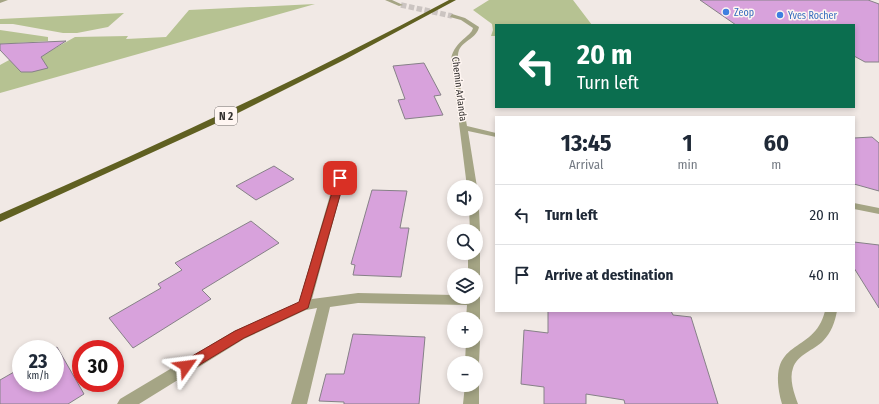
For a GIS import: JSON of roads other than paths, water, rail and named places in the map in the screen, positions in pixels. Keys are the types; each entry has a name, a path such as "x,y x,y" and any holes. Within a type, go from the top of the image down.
{"highway":[{"name":"N 2","path":"0,218 141,156 283,89 451,1"}],"street":[{"path":"0,2 6,0"},
{"path":"387,0 401,5"},
{"name":"Chemin Arlanda","path":"452,16 463,19 476,27 475,32 461,42 455,50 454,59 471,180"},
{"path":"465,128 495,135"},
{"path":"304,305 340,178"},
{"path":"855,206 879,210"},
{"path":"125,404 239,334 304,305 325,301 358,298 447,298"},
{"path":"299,404 325,301"},
{"path":"790,404 785,384 786,367 793,356 809,346 824,331 831,312"},
{"path":"471,404 472,392"}],"tunnel":[{"path":"401,5 452,16"}],"place":[{"name":"Zeop","path":"726,12"},
{"name":"Yves Rocher","path":"780,15"}]}
